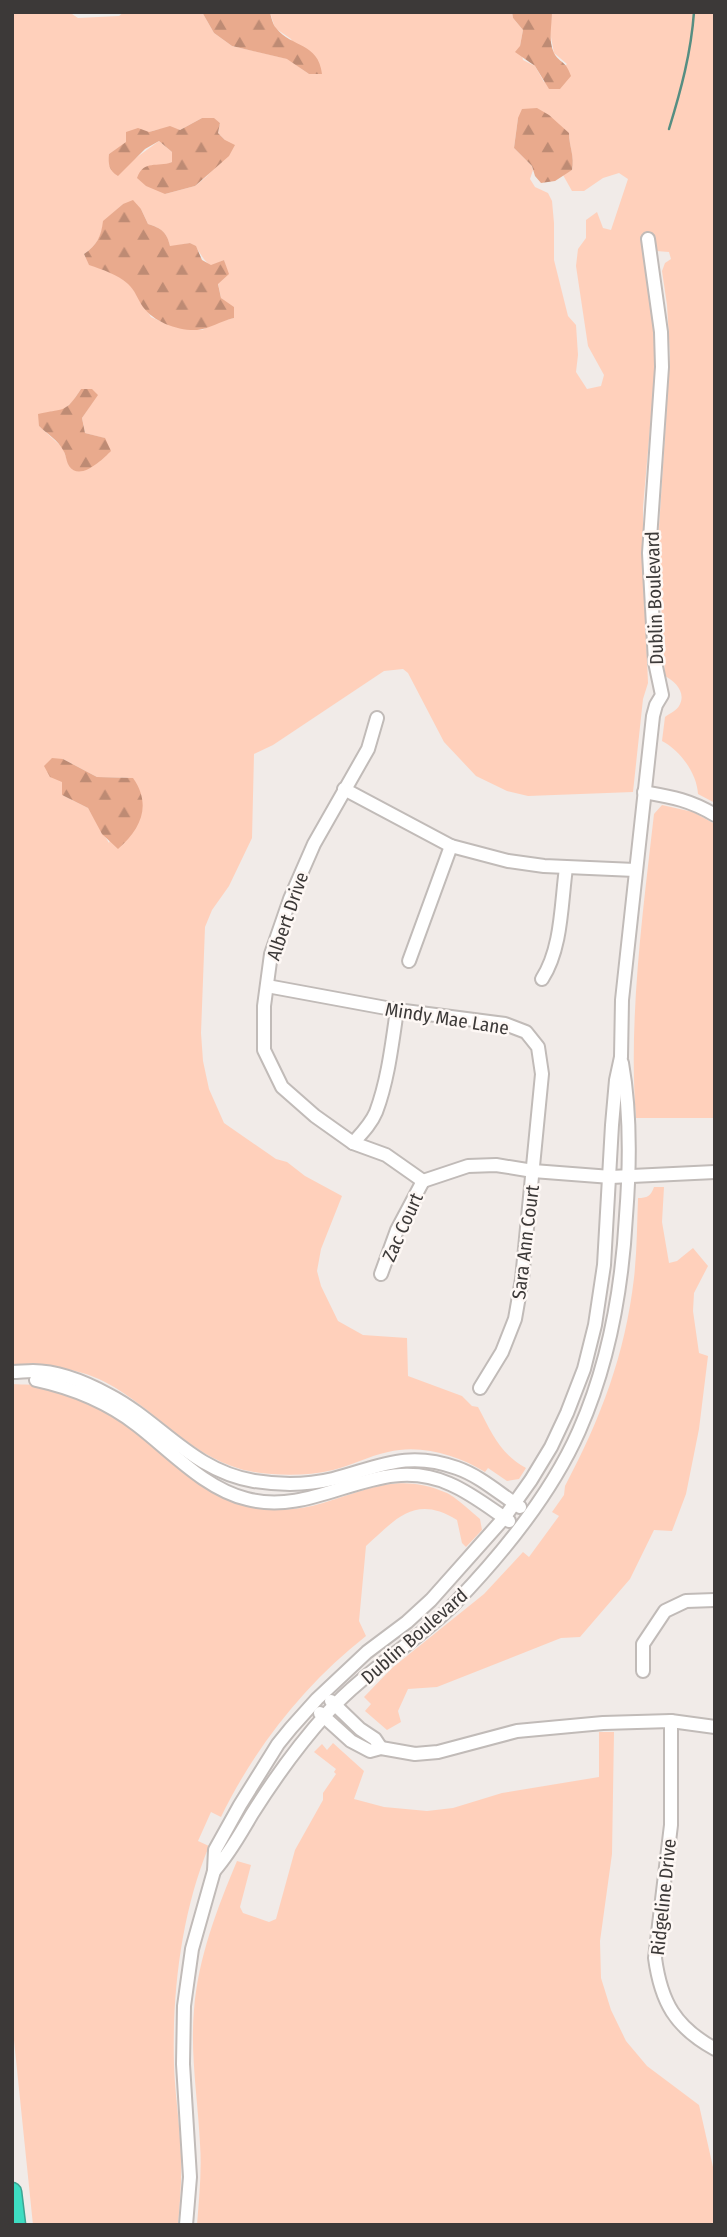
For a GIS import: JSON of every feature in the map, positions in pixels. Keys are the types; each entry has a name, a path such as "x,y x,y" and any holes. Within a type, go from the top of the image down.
{"highway":[{"path":"12,2192 16,2225"}],"street":[{"name":"Dublin Boulevard","path":"214,1871 228,1856 253,1812 287,1763 324,1717 394,1653 436,1620 505,1548 557,1474 578,1434 599,1377 617,1304 624,1259 629,1177 627,1114 621,1057 622,1000 653,716 662,695 655,662 649,553 662,367 661,331 648,239"},
{"name":"Albert Drive","path":"377,718 368,749 314,844 290,899 271,954 264,1006 264,1050 282,1087 315,1116 353,1143 386,1155 423,1181"},
{"path":"344,789 451,846 508,861 566,868 635,870"},
{"path":"644,793 678,798 699,805 715,815"},
{"path":"410,961 451,846"},
{"path":"542,979 550,967 557,936 566,868"},
{"name":"Mindy Mae Lane","path":"267,986 397,1010 505,1024 526,1032 538,1047 542,1074 533,1171"},
{"path":"353,1143 376,1112 388,1070 397,1010"},
{"name":"Dublin Boulevard","path":"186,2225 190,2178 183,2064 184,2006 195,1936 214,1871 215,1850 278,1744 323,1693 367,1652 431,1600 504,1518 551,1447 568,1413 595,1325 604,1265 614,1102 621,1057"},
{"path":"423,1181 468,1166 496,1165 533,1171 611,1177 715,1172"},
{"name":"Sara Ann Court","path":"480,1388 502,1352 515,1319 522,1279 533,1171"},
{"name":"Zac Court","path":"381,1274 397,1230 423,1181"},
{"path":"18,1372 34,1371 60,1376 110,1395 193,1457 253,1481 308,1483 331,1479 378,1464 418,1460 458,1468 529,1513"},
{"path":"18,1372 33,1379 82,1392 110,1406 214,1485 247,1499 291,1503 384,1475 407,1474 450,1483 519,1528"},
{"path":"643,1671 643,1644 665,1611 686,1601 715,1600"},
{"path":"323,1693 381,1748"},
{"path":"311,1705 351,1741 370,1751 381,1748 415,1754 438,1752 517,1731 603,1723 671,1721 715,1727"},
{"name":"Ridgeline Drive","path":"671,1721 671,1825 655,1958 664,1996 679,2023 715,2049"}],"shaded area":[{"path":"12,12 69,12 78,18 119,16 124,12 202,12 214,33 232,46 288,59 309,74 291,39 275,28 270,12 512,12 513,18 523,30 520,46 523,60 535,66 544,82 567,64 554,53 550,32 552,12 715,12 715,803 698,794 695,779 687,764 676,751 662,741 665,717 678,707 682,697 676,684 665,676 658,544 670,354 662,271 665,263 671,259 669,252 656,251 654,239 653,320 656,360 643,507 648,683 643,699 633,792 528,796 507,791 476,776 444,742 408,673 403,669 384,671 273,745 254,754 252,838 205,927 201,1033 209,1089 224,1123 276,1159 287,1162 305,1176 342,1196 321,1249 317,1271 321,1286 338,1321 363,1335 407,1338 408,1376 462,1396 472,1406 478,1407 503,1449 526,1468 519,1479 507,1481 488,1468 485,1472 451,1456 413,1449 388,1452 333,1470 313,1473 284,1475 254,1472 212,1458 124,1393 94,1377 60,1368 12,1364","holes":["202,118 213,118 220,123 218,133 225,140 218,164 195,186 165,194 165,165 172,162 172,152 159,141 133,160 109,154 153,131 171,128 180,130","518,118 569,133 573,165 572,170 563,175 572,191 584,191 603,178 619,173 628,179 611,230 603,228 597,212 586,220 586,238 578,249 576,266 588,346 604,375 601,386 587,389 576,372 576,325 568,316 554,260 552,201 548,193 535,187 530,179 532,166 514,148","123,204 141,209 148,224 165,234 170,247 190,243 211,266 224,260 228,274 218,283 221,298 234,318 202,330 162,322 151,317 131,286 117,275 89,264 84,254 98,240 104,221","81,389 97,395 82,418 85,433 104,438 69,466 63,448 39,426 52,411 62,411","63,759 97,777 133,778 109,843 88,808 62,795"]},
{"path":"662,805 693,812 715,824 715,1118 636,1118 634,1043 638,966 654,814"},
{"path":"654,1187 664,1187 662,1222 669,1263 677,1261 693,1248 708,1266 694,1293 693,1311 699,1353 708,1356 699,1429 686,1494 672,1531 654,1530 630,1579 580,1637 561,1638 437,1687 408,1689 398,1711 401,1722 387,1730 365,1711 371,1704 364,1697 392,1668 484,1594 523,1552 529,1557 559,1516 552,1512 564,1495 565,1486 590,1436 618,1360 634,1278 638,1198 648,1196"},
{"path":"12,1384 49,1387 84,1400 147,1440 214,1492 239,1503 271,1509 302,1508 370,1488 399,1483 430,1487 447,1493 480,1519 482,1530 466,1547 462,1543 457,1520 429,1509 407,1513 366,1546 359,1621 366,1636 322,1675 283,1718 249,1766 221,1817 211,1812 198,1841 209,1846 199,1872 185,1926 175,2010 174,2065 181,2164 178,2225 33,2225 12,2021"},
{"path":"599,1732 614,1732 612,1854 600,1941 601,1978 611,2010 626,2041 647,2066 699,2105 715,2176 715,2225 197,2225 201,2154 193,2027 196,1991 204,1953 237,1861 251,1865 240,1907 243,1913 269,1922 276,1919 295,1850 323,1800 323,1793 336,1774 336,1769 314,1752 322,1744 327,1750 333,1743 364,1771 354,1799 384,1807 427,1811 453,1808 502,1793 599,1777"}],"green space":[{"path":"202,12 270,12 274,25 282,34 315,56 322,74 309,74 287,59 232,46 214,33"},
{"path":"512,12 552,12 552,48 571,76 560,89 549,89 535,66 515,52 520,46 523,30 513,18"},
{"path":"537,108 569,133 572,170 555,181 541,183 532,166 514,148 518,118 522,109"},
{"path":"202,118 214,118 220,123 218,133 235,145 229,156 195,186 165,194 146,186 137,178 147,166 172,162 172,152 159,141 145,149 118,176 111,169 109,154 126,142 126,132 138,128 149,132 170,126 180,130"},
{"path":"133,200 148,224 165,234 170,246 190,243 196,246 202,260 211,265 224,260 229,274 218,284 221,298 234,307 234,318 197,330 167,324 148,312 133,289 124,281 89,265 84,254 98,240 103,221 123,204"},
{"path":"81,389 92,389 98,395 82,418 85,433 105,438 111,451 91,468 79,472 69,466 61,447 39,426 38,414 63,409"},
{"path":"52,758 63,759 97,777 133,778 139,788 143,807 138,825 118,849 102,834 88,808 62,795 62,782 50,777 44,766"}],"waterway":[{"path":"669,129 685,71 694,12"}]}
